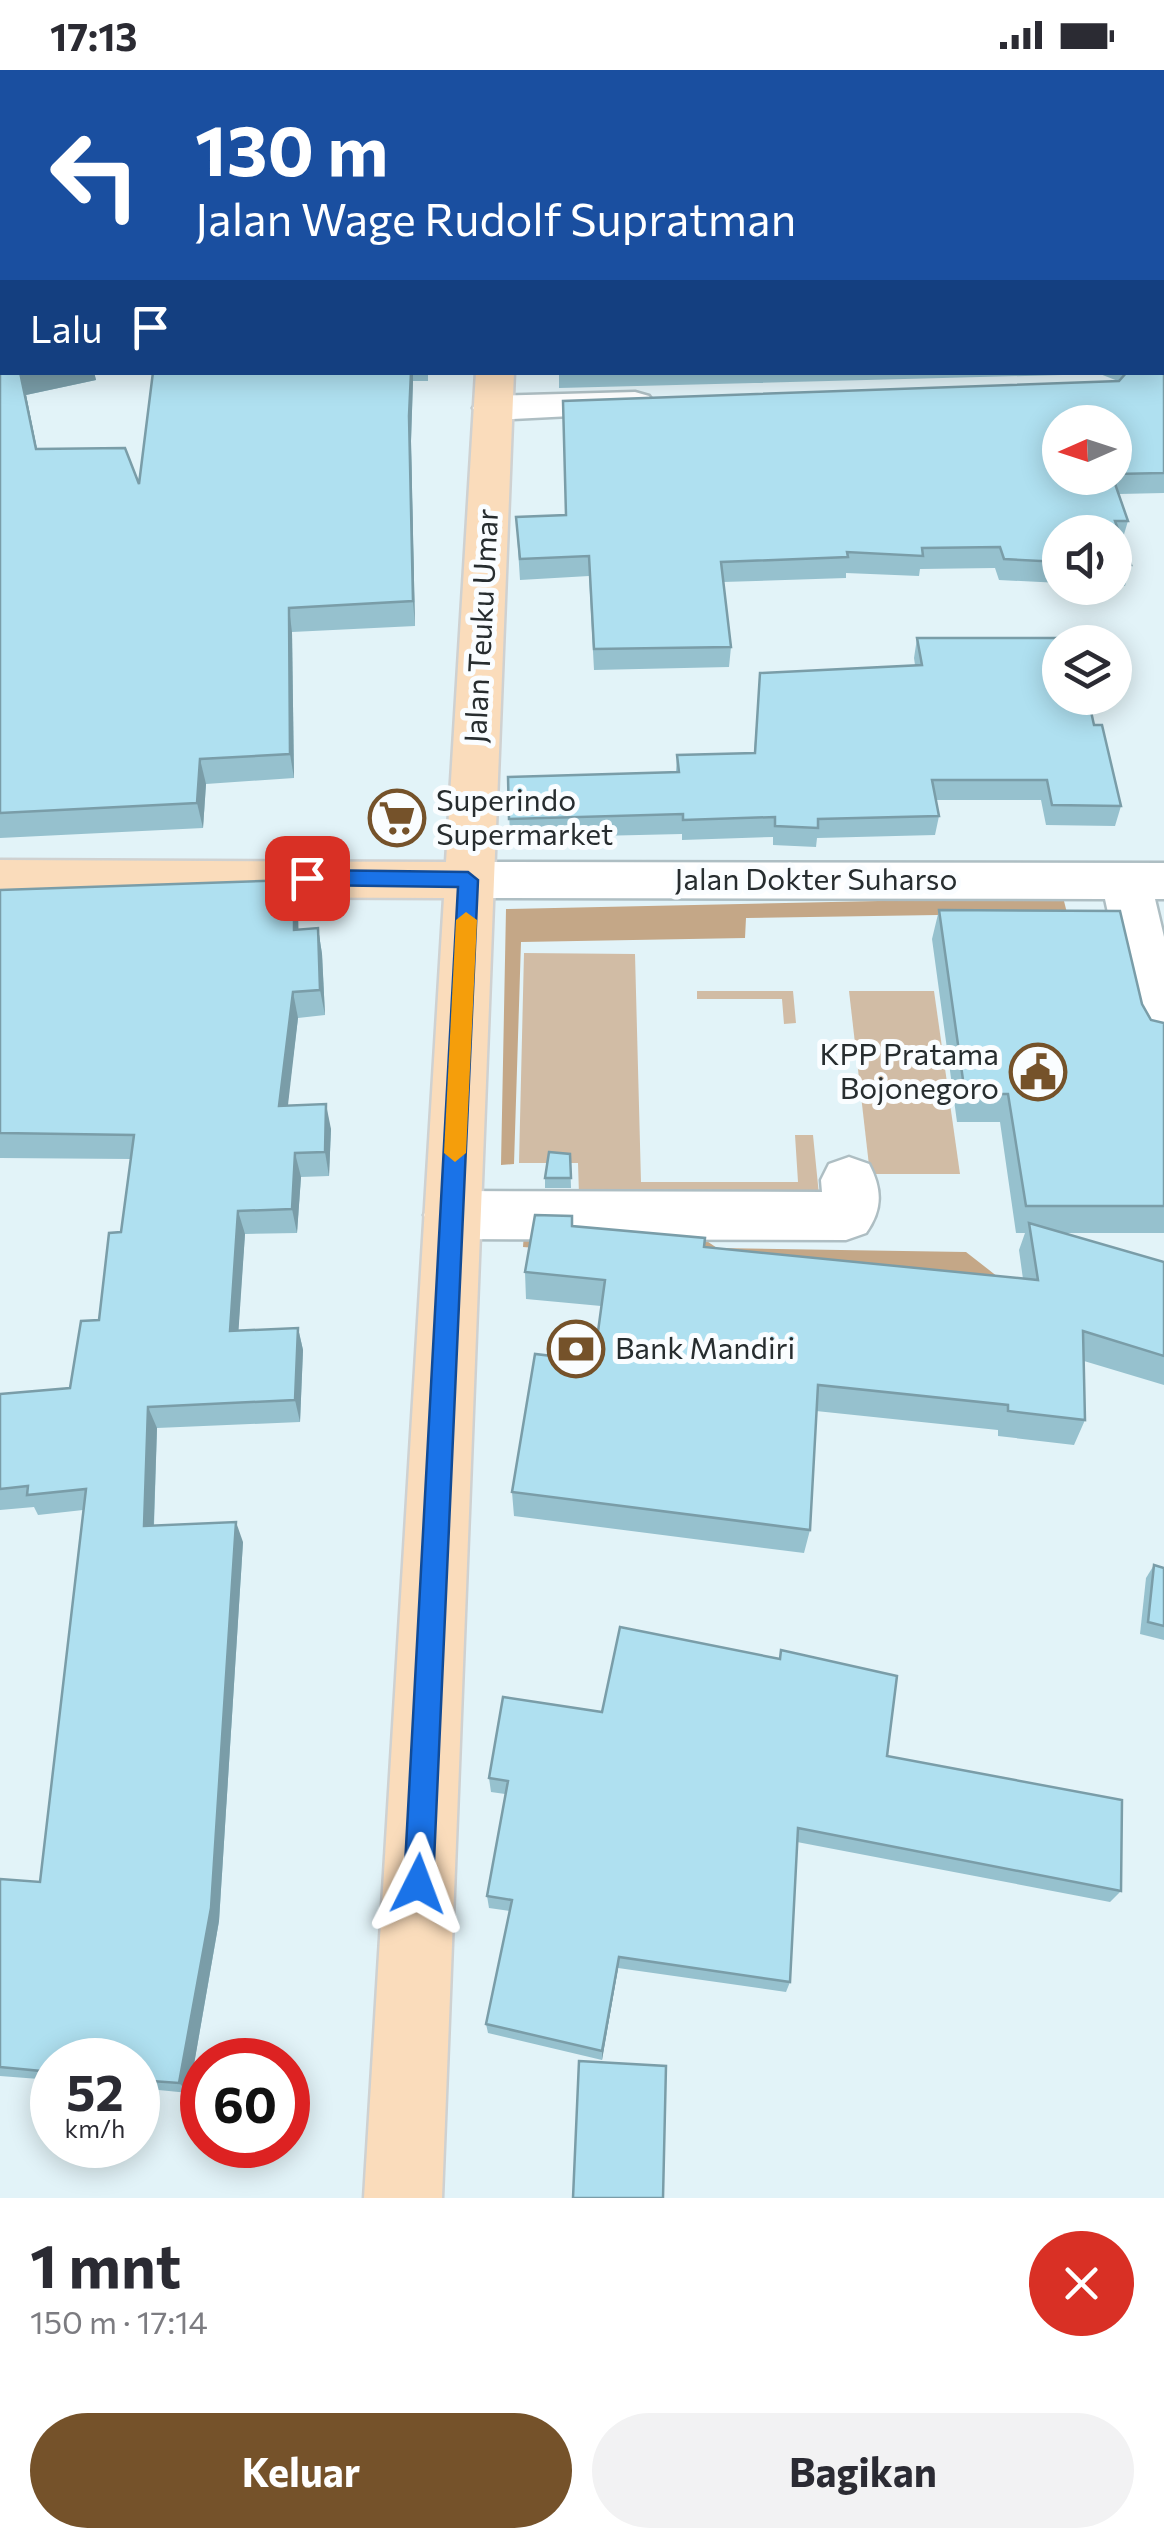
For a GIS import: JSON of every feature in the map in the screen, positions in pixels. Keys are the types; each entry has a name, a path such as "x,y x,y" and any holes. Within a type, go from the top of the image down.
{"main road":[{"name":"Jalan Teuku Umar","path":"403,2198 494,390"},
{"path":"0,878 468,880"}],"street":[{"path":"494,390 669,402"},
{"name":"Jalan Dokter Suharso","path":"468,880 1145,881"},
{"path":"1145,881 1160,1030"},
{"path":"452,1215 846,1216 852,1208 849,1180"}],"shaded area":[{"path":"1063,897 1067,913 746,918 745,938 521,942 514,1164 501,1165 506,909"},
{"path":"524,953 635,954 641,1182 798,1182 795,1135 813,1135 819,1195 579,1195 578,1163 519,1163"},
{"path":"697,991 793,991 796,1023 784,1024 782,999 697,999"},
{"path":"849,991 934,991 960,1174 870,1174"},
{"path":"524,1232 695,1233 717,1248 966,1252 1007,1284 523,1247"}],"building":[{"path":"0,375 21,375 36,449 125,448 139,484 153,375 411,375 413,601 289,608 290,754 200,759 197,803 0,813"},
{"path":"1124,375 1164,375 1164,473 1132,474 1132,405 1042,405 1042,495 1119,495 1126,515 1042,515 1042,561 1004,559 1000,547 922,548 923,556 847,552 848,557 721,562 731,647 594,649 589,556 520,559 516,517 566,515 563,401 1119,381"},
{"path":"917,638 1042,638 1042,715 1092,715 1094,725 1102,725 1121,806 1052,805 1047,780 932,780 939,816 818,819 818,828 775,826 775,817 683,820 683,814 509,819 508,777 679,772 677,755 755,753 760,673 922,665"},
{"path":"294,880 294,930 318,928 320,990 293,992 279,1106 326,1104 325,1152 295,1153 292,1209 238,1211 230,1331 298,1328 295,1400 148,1407 144,1526 236,1522 211,1908 187,2038 180,2038 179,2083 160,2082 160,2038 30,2038 30,2070 0,2067 0,1879 40,1882 86,1489 27,1495 28,1486 0,1489 0,1394 70,1388 81,1321 99,1320 109,1233 121,1232 134,1135 0,1133 0,890"},
{"name":"KPP Pratama Bojonegoro","path":"939,910 1120,911 1142,1004 1151,1020 1164,1023 1164,1206 1026,1206 1008,1094 965,1094"},
{"path":"549,1152 570,1154 571,1178 545,1178"},
{"path":"535,1215 572,1216 572,1226 705,1238 704,1247 1038,1280 1029,1223 1164,1262 1164,1356 1083,1331 1085,1420 1008,1411 1008,1405 818,1385 810,1530 512,1492 535,1354 594,1361 605,1280 525,1272"},
{"path":"1154,1565 1164,1568 1164,1626 1148,1622"},
{"path":"620,1627 780,1659 781,1650 897,1676 887,1756 1122,1800 1121,1891 798,1828 790,1982 619,1957 602,2051 486,2024 512,1900 487,1896 508,1781 489,1778 503,1697 602,1712"},
{"path":"579,2061 666,2066 663,2198 573,2198"}],"slow traffic":[{"path":"455,1153 466,920"}],"place":[{"name":"Superindo Supermarket","path":"397,818"},
{"name":"KPP Pratama Bojonegoro","path":"1038,1072"},
{"name":"Bank Mandiri","path":"576,1349"}],"route":[{"path":"307,878 468,880 418,1884"}]}
